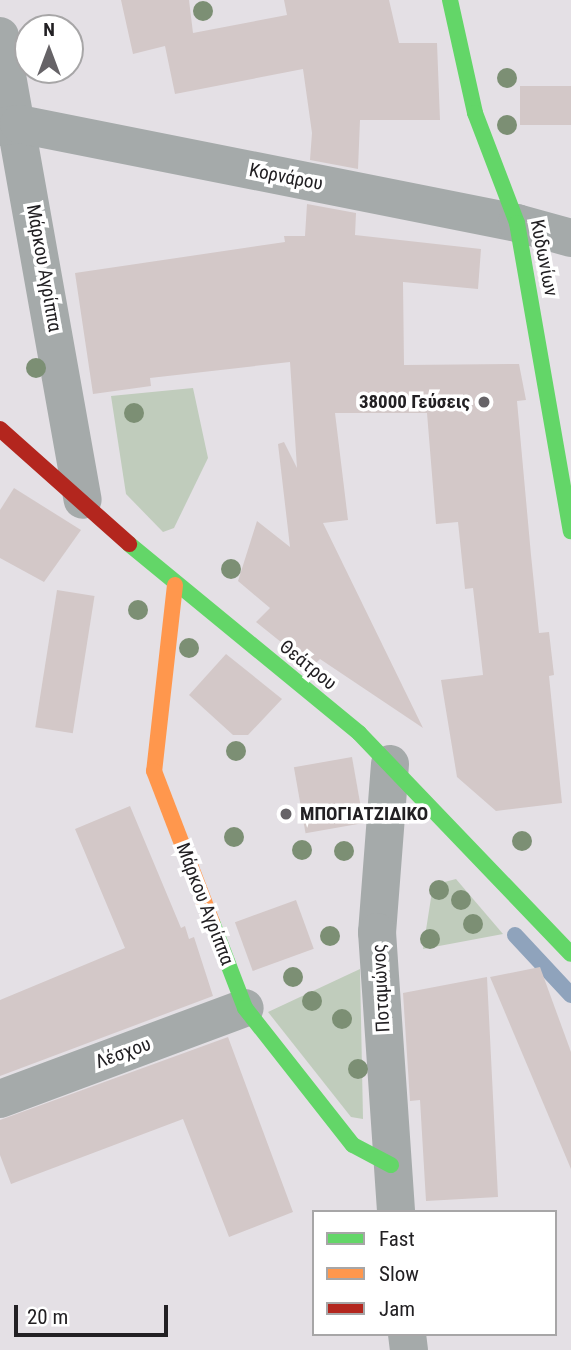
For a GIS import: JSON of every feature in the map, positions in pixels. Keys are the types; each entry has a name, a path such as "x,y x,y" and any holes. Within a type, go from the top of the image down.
{"street":[{"name":"Κυδωνίων","path":"450,0 475,113 517,223 571,531"},
{"name":"Μάρκου Αγρίππα","path":"0,36 9,125 83,500"},
{"name":"Κορνάρου","path":"9,125 517,223 571,239"},
{"name":"Θεάτρου","path":"0,429 83,500 175,585 359,733 571,954"},
{"name":"Μάρκου Αγρίππα","path":"175,585 154,771 245,1008 353,1145 391,1165"},
{"name":"Ποταμώνος","path":"390,764 377,932 396,1210"},
{"name":"Λέσχου","path":"0,1099 245,1008"}],"green space":[{"path":"193,388 208,458 174,528 163,532 126,494 111,396"},
{"path":"456,879 503,934 423,949 433,885"},
{"path":"360,969 363,1119 351,1117 268,1012"}],"building":[{"path":"121,0 189,0 193,33 287,15 284,0 389,0 399,43 437,43 440,120 360,120 358,169 310,160 312,133 303,69 175,94 165,46 133,54"},
{"path":"520,86 571,86 571,125 520,125"},
{"path":"307,204 356,213 355,235 481,249 478,289 403,282 404,365 519,364 526,400 517,401 531,555 539,633 549,632 554,675 549,676 562,803 496,811 457,777 441,680 483,675 473,588 465,589 458,522 436,524 427,413 335,413 348,520 323,523 423,728 320,659 312,667 256,622 270,608 238,581 257,521 290,547 278,444 284,442 297,468 290,362 150,378 151,386 93,394 75,273 285,242 284,236 305,236"},
{"path":"14,488 81,530 44,582 0,558 0,510"},
{"path":"57,590 95,596 73,733 35,727"},
{"path":"226,654 282,699 248,735 233,735 189,695"},
{"path":"352,757 364,823 306,833 294,767"},
{"path":"130,806 181,928 185,926 189,939 194,937 213,996 0,1076 0,1000 125,948 75,829"},
{"path":"296,900 314,949 253,971 235,922"},
{"path":"540,967 571,1052 571,1169 490,977"},
{"path":"487,977 498,1197 426,1201 420,1100 410,1101 403,993"},
{"path":"228,1037 293,1212 229,1237 183,1119 11,1184 0,1155 0,1120"}],"waterway":[{"path":"515,935 571,995"}],"traffic: fast":[{"path":"450,0 475,113 517,223 571,531"},
{"path":"129,544 359,733 571,954"},
{"path":"212,922 245,1008 353,1145 391,1165"}],"traffic: slow":[{"path":"175,585 154,771 212,922"}],"traffic: jam":[{"path":"0,429 129,544"}],"place":[{"name":"38000 Γεύσεις","path":"484,402"},
{"name":"ΜΠΟΓΙΑΤΖΙΔΙΚΟ","path":"286,814"}]}
